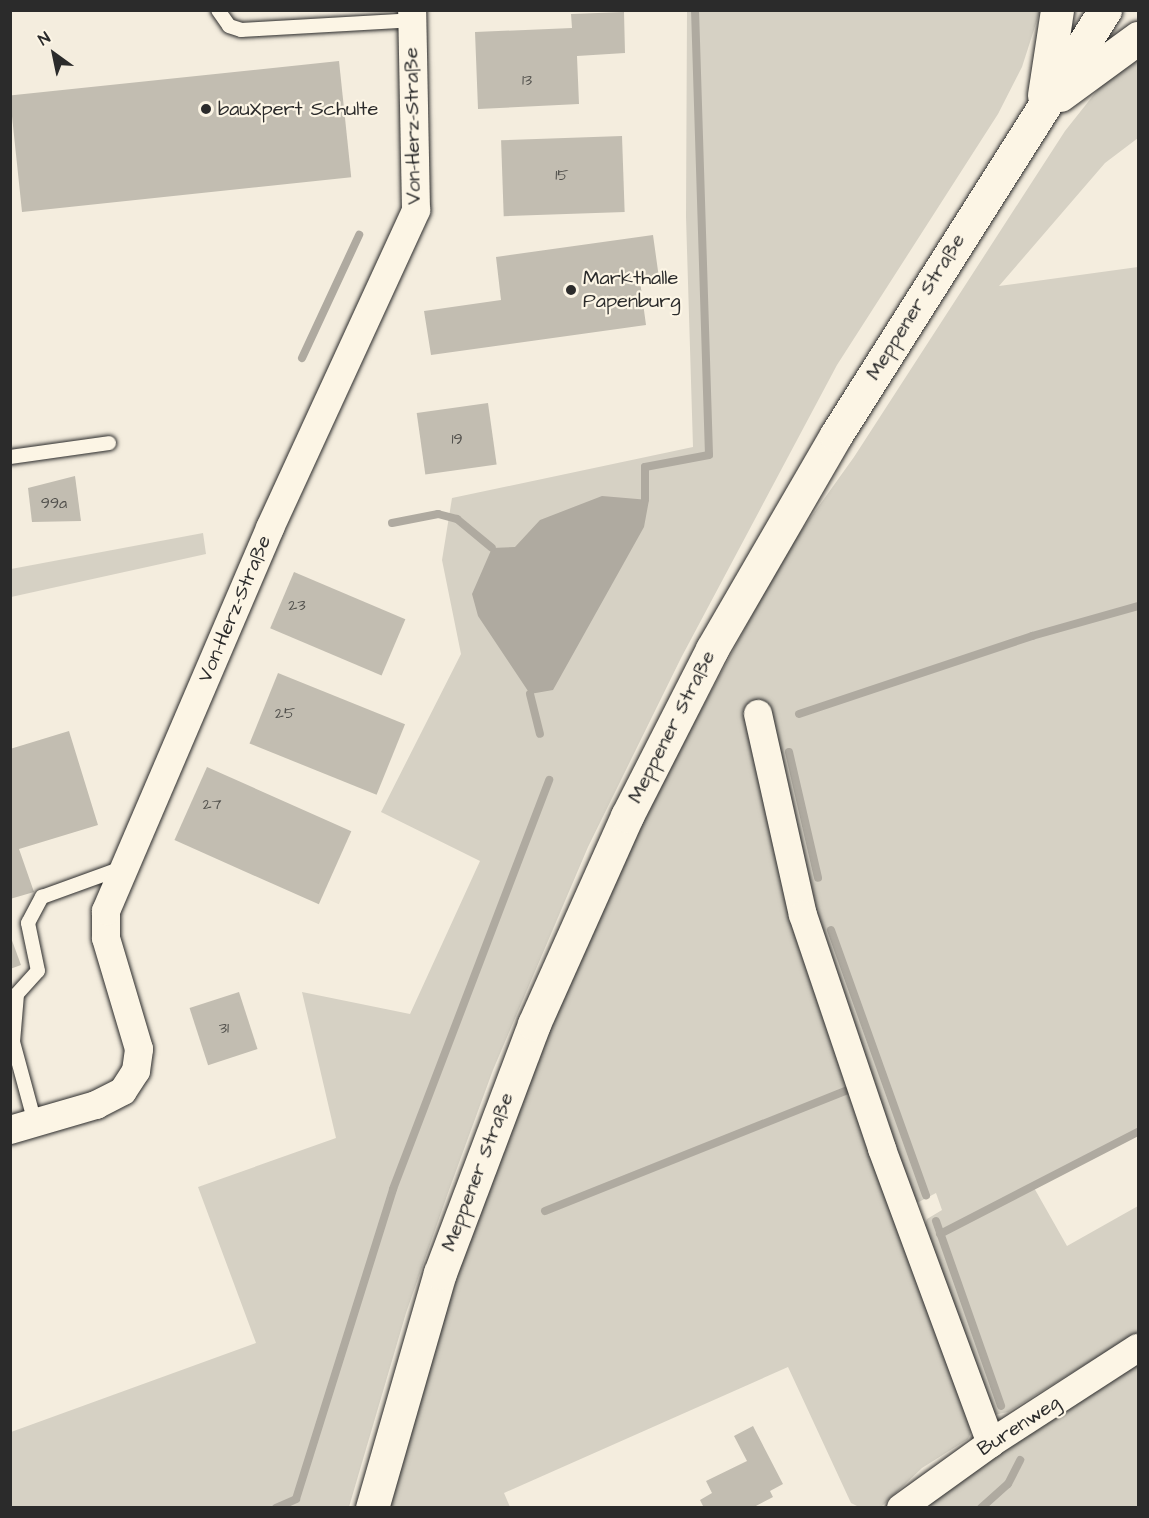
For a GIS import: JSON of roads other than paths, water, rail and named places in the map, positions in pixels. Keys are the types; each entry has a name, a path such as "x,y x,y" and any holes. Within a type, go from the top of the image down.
{"main road":[{"path":"1042,109 1057,10"},
{"name":"Meppener Straße","path":"372,1508 440,1273 534,1024 627,816 712,649 836,435 1105,10"},
{"path":"1042,109 1138,38"}],"street":[{"name":"Von-Herz-Straße","path":"23,1127 96,1105 123,1091 136,1071 139,1049 106,938 106,911 270,528 416,210 412,15"},
{"path":"758,714 803,915 882,1149 991,1443"},
{"name":"Burenweg","path":"901,1508 991,1443 1138,1348"}],"lane":[{"path":"218,10 229,26 241,30 412,15"},
{"path":"10,458 109,444"},
{"path":"23,1127 13,1042 17,994 38,971 28,923 42,897 124,867"}],"waterway":[{"path":"645,499 645,467 709,455 695,10"},
{"path":"302,358 359,235"},
{"path":"392,523 438,514 457,519 492,548"},
{"path":"799,714 1032,636 1138,606"},
{"path":"530,694 540,734"},
{"path":"789,752 818,878"},
{"path":"276,1508 296,1499 393,1189 549,780"},
{"path":"831,930 926,1195"},
{"path":"545,1211 848,1090"},
{"path":"940,1234 1138,1132"},
{"path":"936,1221 1001,1406"},
{"path":"981,1508 1008,1484 1020,1460"}],"place":[{"name":"bauXpert Schulte","path":"206,109"},
{"name":"Markthalle Papenburg","path":"571,290"}]}
